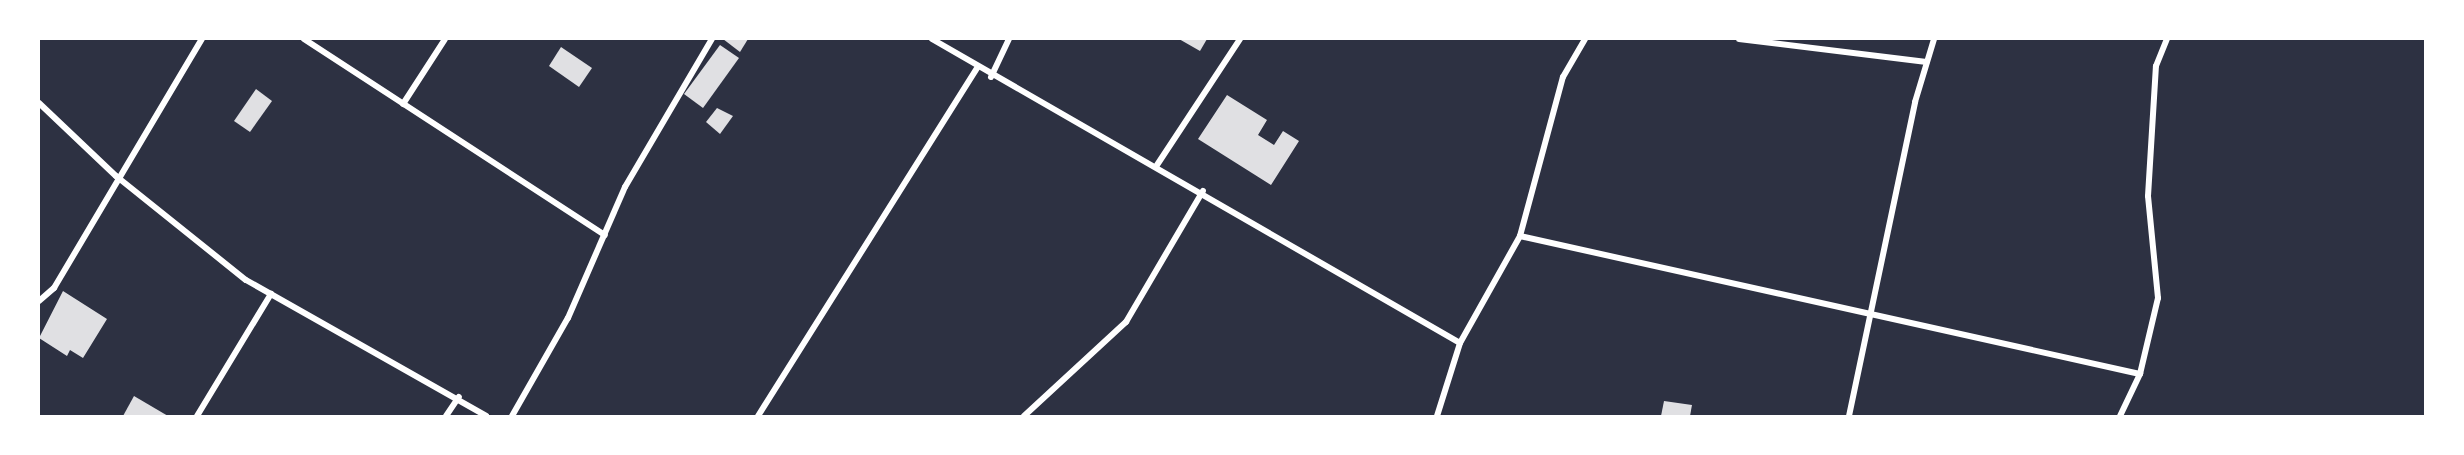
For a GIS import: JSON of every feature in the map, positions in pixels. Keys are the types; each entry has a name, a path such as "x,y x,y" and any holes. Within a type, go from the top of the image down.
{"street":[{"path":"39,301 54,288 116,176 202,39"},
{"path":"304,39 605,235"},
{"path":"403,104 445,39"},
{"path":"512,416 568,318 625,187 712,39"},
{"path":"932,39 991,77 1203,191 1460,343"},
{"path":"991,77 1009,39"},
{"path":"1157,165 1240,39"},
{"path":"1437,416 1460,343 1520,236 1563,77 1585,39"},
{"path":"1739,39 1927,62"},
{"path":"1849,416 1870,314 1934,39"},
{"path":"2120,416 2140,374 2158,298 2148,196 2156,66 2167,39"},
{"path":"758,416 977,68"},
{"path":"39,103 116,176 271,294 459,397 486,416"},
{"path":"1024,416 1126,322 1203,191"},
{"path":"1520,236 2140,374"},
{"path":"197,416 271,294"},
{"path":"447,416 459,397"}],"building":[{"path":"723,39 748,39 740,52"},
{"path":"1179,39 1207,39 1200,51"},
{"path":"720,45 739,58 703,108 684,94"},
{"path":"561,47 592,68 579,87 549,66"},
{"path":"256,89 272,101 250,132 234,121"},
{"path":"1227,95 1267,120 1258,135 1274,145 1283,131 1299,141 1271,185 1198,139"},
{"path":"717,108 733,116 720,134 706,122"},
{"path":"63,291 107,319 83,358 70,350 67,356 39,338"},
{"path":"134,396 168,416 123,416"},
{"path":"1664,401 1692,405 1690,416 1661,416"}]}
